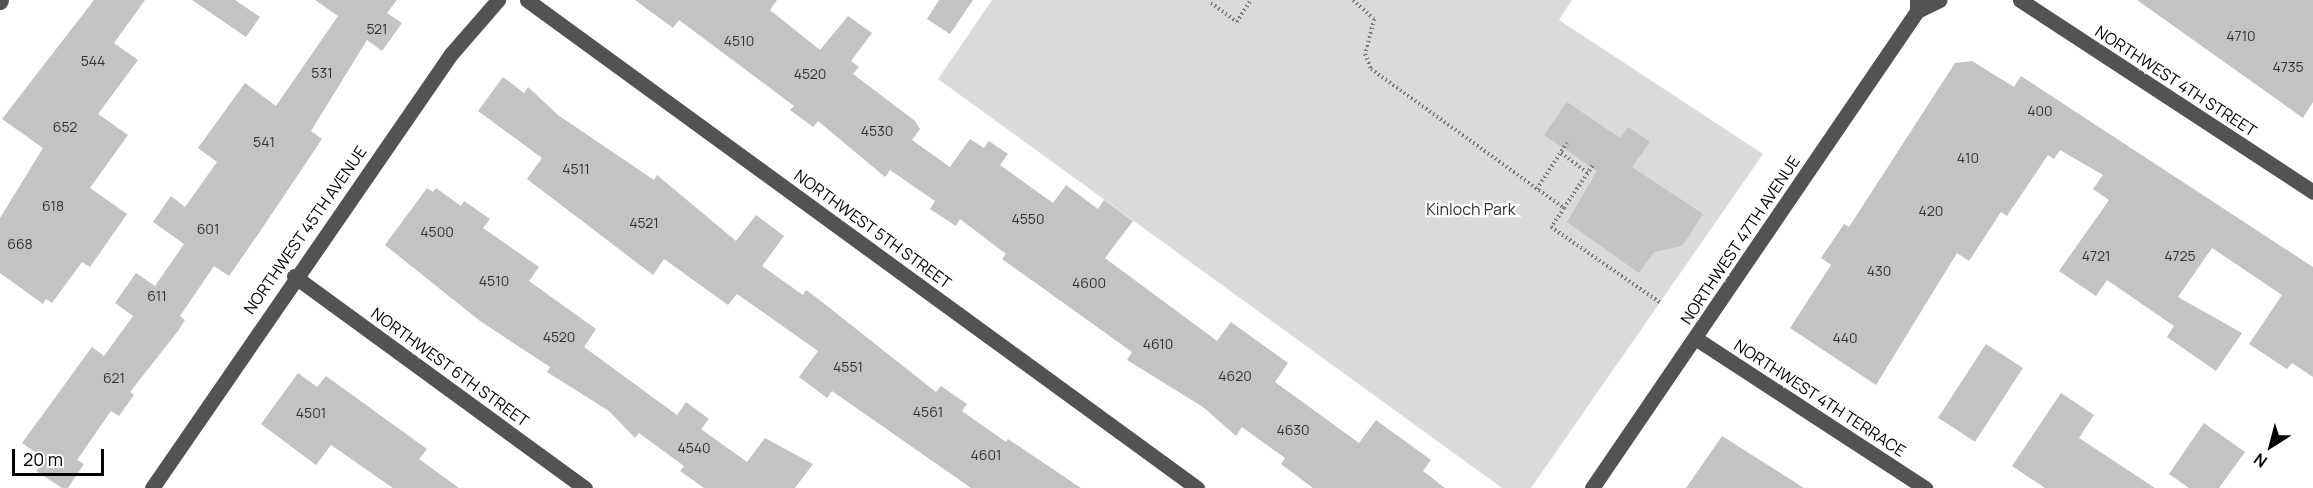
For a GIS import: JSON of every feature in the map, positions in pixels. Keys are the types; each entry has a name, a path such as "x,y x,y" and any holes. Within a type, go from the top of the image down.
{"street":[{"name":"NORTHWEST 45TH AVENUE","path":"152,488 294,276 451,54 498,0"},
{"name":"NORTHWEST 5TH STREET","path":"527,0 1197,488"},
{"name":"NORTHWEST 47TH AVENUE","path":"1592,488 1917,6 1940,0"},
{"name":"NORTHWEST 4TH STREET","path":"2020,0 2313,192"},
{"name":"NORTHWEST 6TH STREET","path":"294,276 585,488"},
{"name":"NORTHWEST 4TH TERRACE","path":"1695,338 1926,488"}],"path":[{"path":"1211,3 1237,22 1251,0"},
{"path":"1353,0 1374,19 1365,54 1371,69 1564,208"},
{"path":"1537,189 1567,143"},
{"path":"1561,153 1588,173"},
{"path":"1593,165 1551,227 1662,304"}],"green space":[{"name":"Kinloch Park","path":"992,0 1572,0 1559,20 1763,154 1531,488 1502,488 938,79"}],"building":[{"path":"94,0 145,0 114,43 138,60 98,114 128,135 90,188 127,214 90,267 82,262 52,303 46,299 43,304 0,273 0,218 43,148 2,119"},
{"path":"192,0 235,0 260,17 246,37"},
{"path":"315,0 397,0 387,13 402,23 382,51 367,40 311,131 322,139 259,233 229,276 214,266 180,316 185,320 178,331 130,392 134,395 119,416 111,411 77,460 84,464 68,488 62,488 36,471 45,459 22,443 92,347 104,356 133,316 115,303 136,273 155,286 184,244 153,222 171,196 185,207 217,162 198,148 245,83 276,106 338,16"},
{"path":"635,0 777,0 770,10 820,50 848,16 872,33 851,61 859,67 853,74 915,121 920,129 912,140 950,167 970,139 984,148 989,141 1008,154 1000,165 1053,203 1066,185 1098,209 1104,200 1133,221 1105,258 1217,341 1231,322 1288,363 1275,382 1359,443 1376,420 1431,460 1423,471 1445,488 1313,488 1281,464 1285,458 1242,427 1236,436 1203,407 1127,360 1132,352 1002,259 1006,254 960,219 956,226 930,209 935,201 890,170 885,177 818,121 813,127 790,110 794,106 679,20 673,28"},
{"path":"939,0 973,0 950,34 927,19"},
{"path":"2137,0 2313,0 2313,102 2303,118"},
{"path":"1972,61 2014,87 2021,76 2313,267 2313,377 2292,363 2287,369 2249,344 2282,295 2212,248 2178,297 2242,333 2216,371 2167,337 2174,326 2107,280 2096,296 2059,271 2109,200 2093,189 2103,175 2060,150 2054,159 2048,155 2007,216 2001,212 1969,261 1957,253 1876,385 1790,328 1831,265 1821,258 1844,224 1849,227 1955,63"},
{"path":"503,77 524,93 528,87 558,115 654,180 657,175 736,241 756,215 784,236 762,266 803,295 806,290 936,392 941,386 967,404 962,411 1006,442 1008,439 1081,488 971,488 832,391 827,398 799,377 818,351 737,294 728,305 664,259 653,275 527,179 542,158 478,111"},
{"path":"1567,102 1620,138 1628,127 1650,142 1632,167 1703,214 1682,246 1654,252 1639,273 1567,222 1597,171 1544,135"},
{"path":"427,188 433,192 436,188 461,206 464,201 490,219 483,228 539,267 529,281 596,329 584,347 677,415 686,402 709,419 701,429 747,462 765,438 813,464 795,488 704,488 680,471 684,466 639,433 635,438 609,411 547,372 550,367 480,321 385,245"},
{"path":"1986,344 2023,368 1975,442 1938,418"},
{"path":"298,373 317,387 326,376 427,449 419,459 459,488 393,488 331,445 316,465 261,424"},
{"path":"2061,393 2094,415 2079,438 2155,488 2045,488 2012,466"},
{"path":"2204,423 2245,452 2219,488 2189,488 2169,474"},
{"path":"1722,436 1804,488 1686,488"}]}
